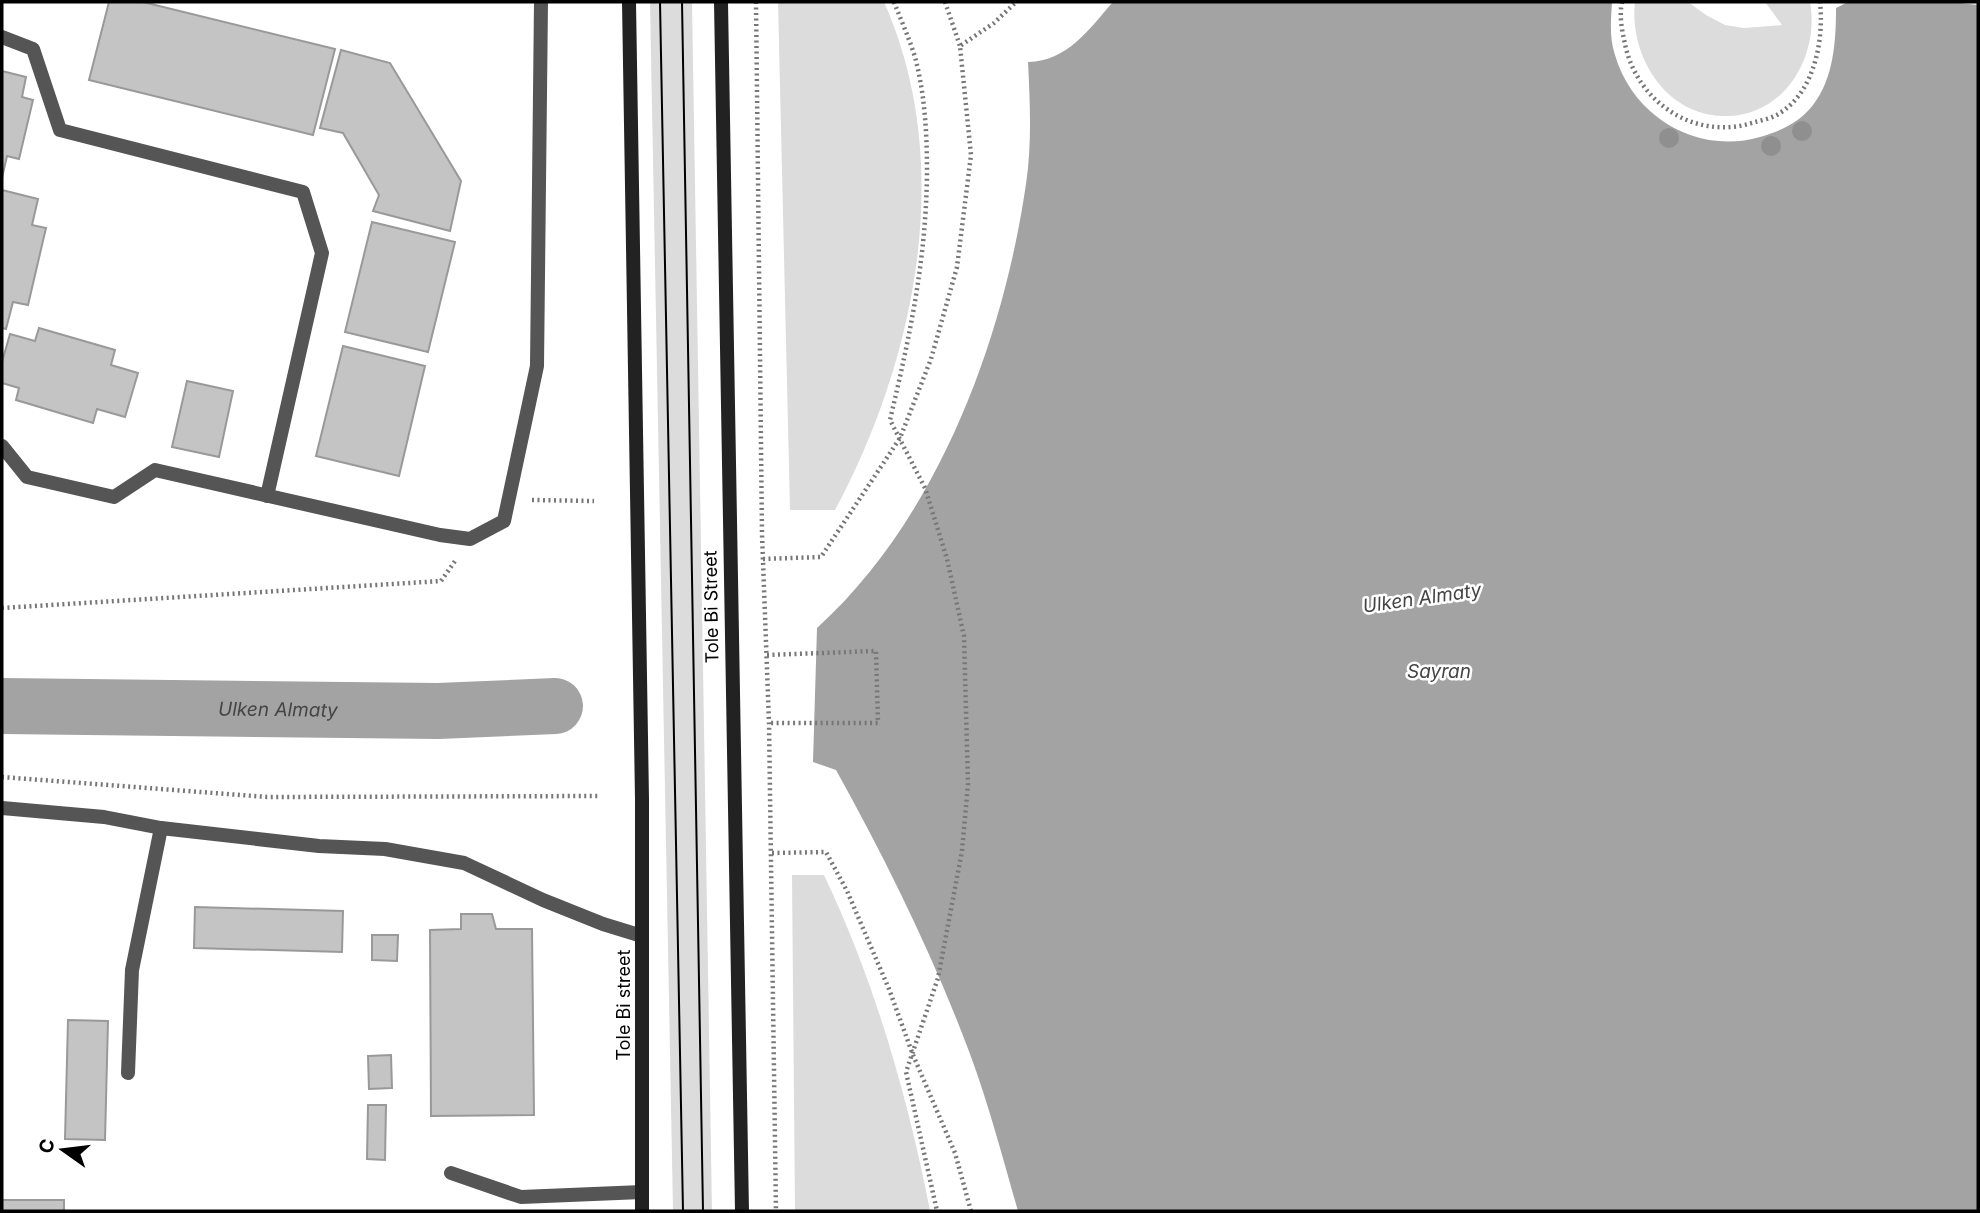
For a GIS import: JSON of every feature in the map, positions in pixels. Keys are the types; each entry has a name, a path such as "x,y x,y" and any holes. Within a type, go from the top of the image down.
{"main road":[{"name":"Tole Bi street","path":"629,2 642,936 642,1211"},
{"name":"Tole Bi Street","path":"722,2 742,1211"}],"lane":[{"path":"2,446 27,477 114,497 155,470 440,535 470,539 504,521 537,366 541,2"},
{"path":"2,37 33,49 60,130 303,192 322,253 267,496"},
{"path":"2,808 104,817 161,828 319,846 384,849 464,863 543,900 642,936"},
{"path":"128,1073 131,970 161,828"},
{"path":"452,1173 522,1197 642,1192"}],"path":[{"path":"756,2 763,559 772,853 776,1211"},
{"path":"894,2 915,57 927,125 923,262 911,335 890,420 925,488 947,559 964,636 968,713 968,784 962,851 939,978 906,1072 937,1211"},
{"path":"763,559 821,558 900,438 930,359 957,267 971,155 960,46 945,2"},
{"path":"960,46 994,23 1016,2"},
{"path":"1622,2 1621,28 1627,56 1638,80 1657,104 1700,126 1730,129 1780,114 1796,99 1808,80 1819,48 1822,21 1820,2"},
{"path":"509,500 594,501"},
{"path":"2,608 440,581 470,539"},
{"path":"767,655 876,651 878,723 769,723"},
{"path":"2,777 267,797 600,796"},
{"path":"772,853 826,852 847,891 955,1153 971,1210 961,1211"}],"shaded area":[{"path":"650,2 692,2 712,1211 673,1211"},
{"path":"778,2 884,2 906,64 918,128 921,194 917,260 905,326 887,390 863,451 835,510 790,510"},
{"path":"1635,2 1688,2 1725,25 1744,28 1782,25 1765,2 1810,2 1812,23 1809,43 1803,63 1793,81 1779,96 1763,107 1744,114 1722,116 1701,113 1683,105 1667,93 1654,78 1638,41"},
{"path":"792,875 824,875 859,956 900,1082 930,1211 795,1211"}],"water":[{"name":"Sayran","path":"1113,2 1612,2 1613,48 1624,77 1636,96 1652,113 1691,135 1736,141 1783,129 1813,105 1830,71 1836,8 1848,2 1950,2 1978,5 1978,1211 1018,1211 977,1073 925,945 836,770 813,762 817,628 859,584 897,535 930,481 958,424 981,365 1001,305 1026,184 1030,138 1028,62 1055,56 1066,50 1086,33"}],"building":[{"path":"109,2 143,2 335,49 313,135 89,80"},
{"path":"341,50 390,63 461,181 450,231 373,211 379,195 343,133 320,128"},
{"path":"2,71 26,77 22,97 33,100 19,159 7,156 2,178"},
{"path":"2,190 38,199 32,225 46,228 28,305 13,302 6,329 2,328"},
{"path":"372,222 455,242 428,352 345,332"},
{"path":"39,328 115,350 111,365 138,373 125,417 97,409 93,423 16,400 19,388 2,383 2,362 10,334 35,341"},
{"path":"343,346 425,366 399,476 316,456"},
{"path":"187,381 233,391 219,457 172,447"},
{"path":"195,907 343,911 342,952 194,948"},
{"path":"461,914 492,914 496,929 532,929 534,1115 431,1116 430,930 461,929"},
{"path":"372,935 398,935 397,961 372,960"},
{"path":"68,1020 108,1021 105,1140 65,1139"},
{"path":"391,1055 392,1088 369,1089 368,1056"},
{"path":"368,1105 386,1105 385,1160 367,1159"},
{"path":"2,1200 64,1200 64,1211 2,1211"}],"waterway":[{"name":"Ulken Almaty","path":"2,706 438,711 555,706"}],"tram line":[{"path":"660,2 683,1211"},
{"path":"682,2 703,1211"}]}
